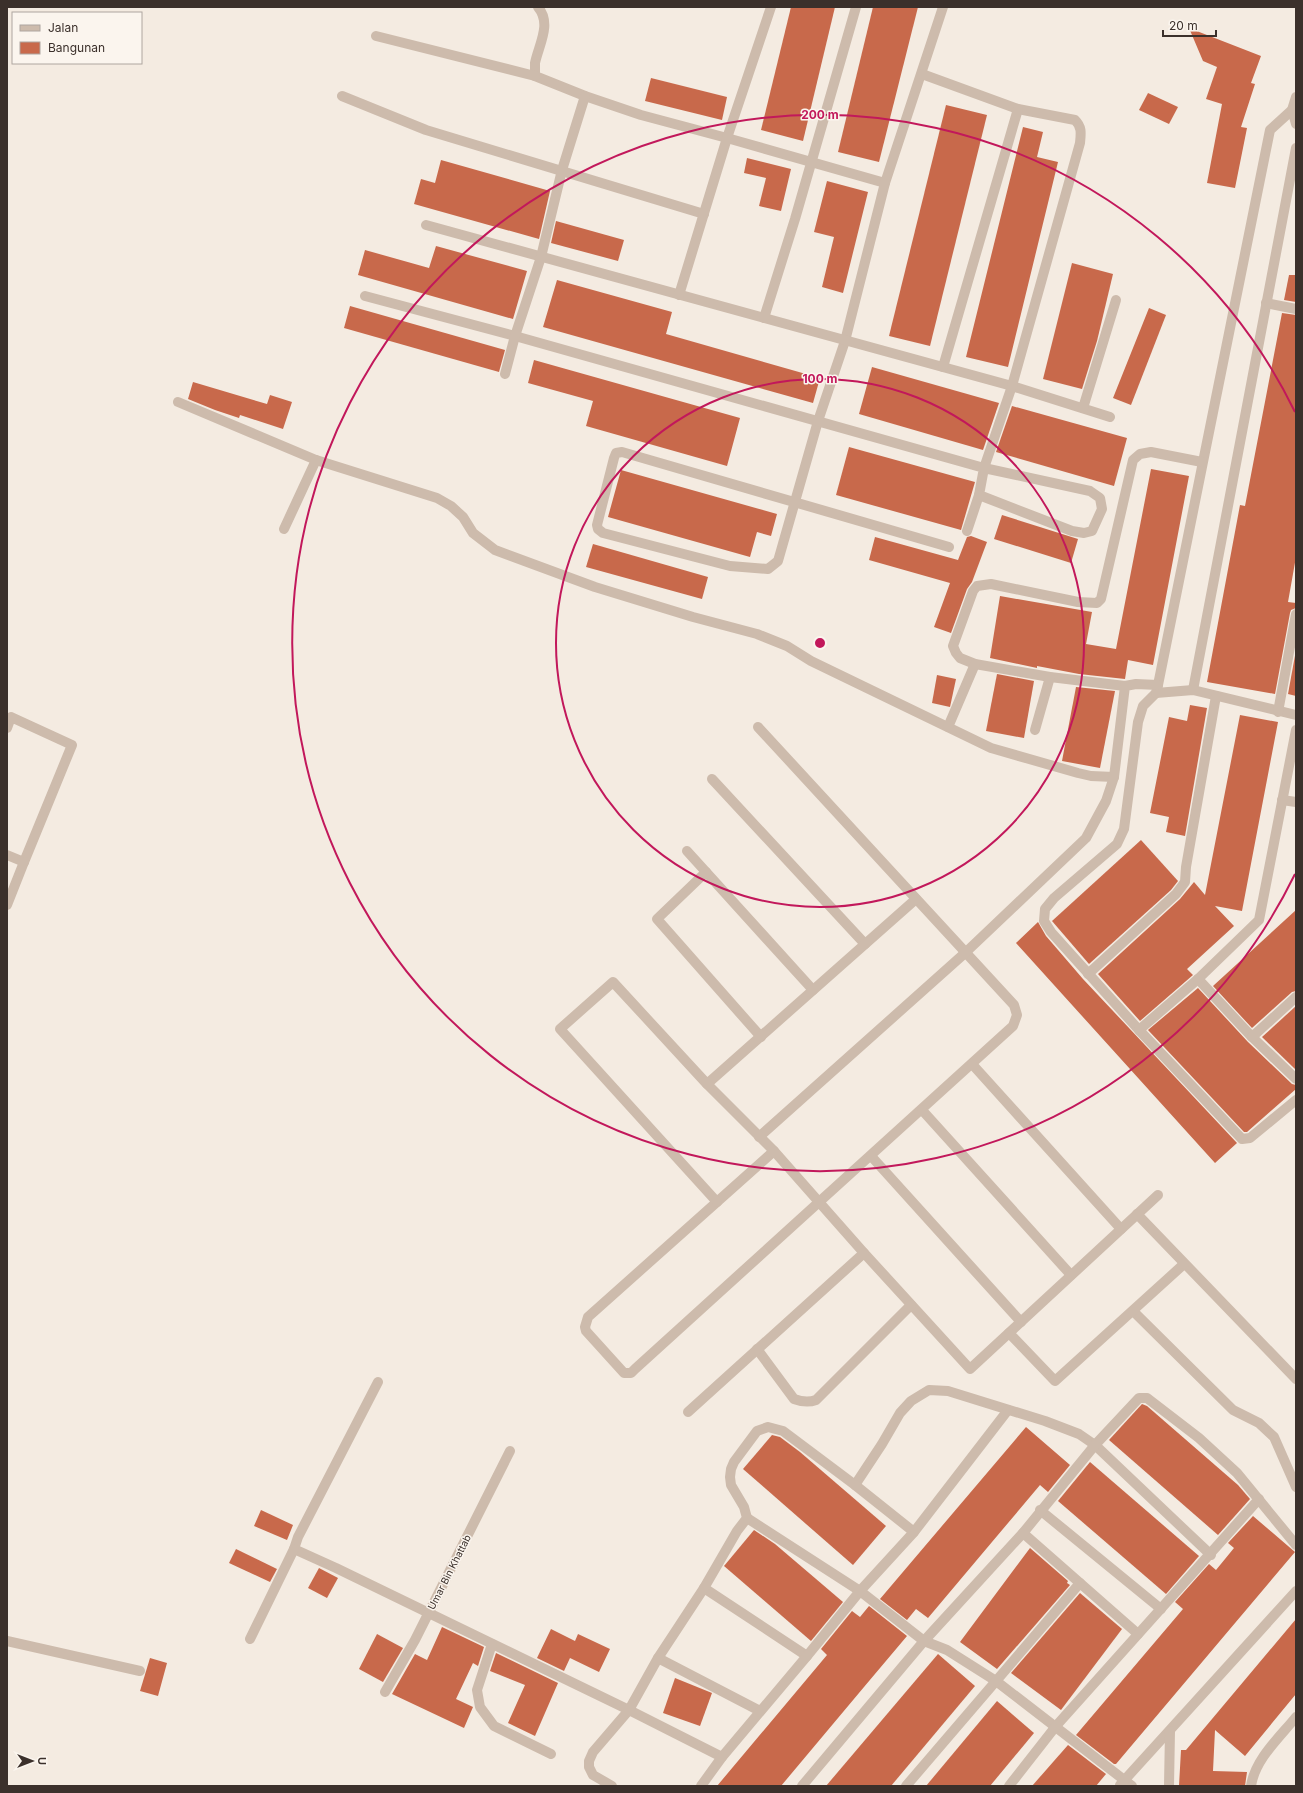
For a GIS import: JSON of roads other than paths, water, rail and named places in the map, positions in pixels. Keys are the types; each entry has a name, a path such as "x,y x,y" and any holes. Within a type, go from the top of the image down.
{"street":[{"path":"535,76 535,63 545,26 543,13 538,7"},
{"path":"680,295 727,138 771,7"},
{"path":"764,318 812,162 856,7"},
{"path":"943,7 885,184 845,340 818,421 794,501 778,561 768,569 741,568 603,533 598,529 597,525 614,458 616,453 622,452 794,501 949,547"},
{"path":"376,36 535,76 585,96 641,115 812,162 885,184"},
{"path":"922,74 1018,109 1075,120 1080,125 1081,133 1012,386 984,468 980,495 967,531"},
{"path":"342,96 426,130 704,214"},
{"path":"505,374 515,336 541,257 562,170 585,96"},
{"path":"1296,97 1292,110 1270,130 1157,689 1143,706 1138,722 1124,829 1117,844 1054,898 1045,909 1044,921 1051,932 1088,974 1242,1139 1250,1138 1296,1100"},
{"path":"943,367 1018,109"},
{"path":"1292,110 1296,124"},
{"path":"1193,690 1296,148"},
{"path":"426,225 1012,386 1110,417"},
{"path":"365,296 515,336 984,468 1090,491 1100,498 1102,509 1092,531 1084,533 1072,531 980,495"},
{"path":"1082,408 1116,300"},
{"path":"1266,303 1296,309"},
{"path":"178,402 316,460 437,498 457,511 463,517 473,533 495,550 595,588 757,634 787,646 811,661 991,748 1078,774 1097,777 1114,777"},
{"path":"1202,462 1151,452 1140,454 1133,460 1102,600 1097,603 1078,602 991,584 977,586 953,646 960,658 974,664 1050,677 1125,686 1136,684 1157,689 1193,690 1278,712 1296,715"},
{"path":"284,529 316,460"},
{"path":"1278,712 1294,634 1296,614"},
{"path":"948,727 974,664"},
{"path":"1035,730 1050,677"},
{"path":"759,1137 965,953 1086,838 1106,801 1114,777 1125,686"},
{"path":"1088,974 1176,894 1185,882 1216,696"},
{"path":"7,728 12,717 72,745 7,905"},
{"path":"758,727 1014,1005 1017,1015 1013,1026 820,1203 635,1369 631,1372 624,1373 588,1335 585,1327 588,1317 774,1151"},
{"path":"1139,1030 1198,979 1259,920 1296,730"},
{"path":"712,779 865,944"},
{"path":"1282,800 1296,802"},
{"path":"687,851 813,990"},
{"path":"7,855 24,862"},
{"path":"706,872 657,919 761,1037"},
{"path":"708,1084 916,899"},
{"path":"1198,979 1252,1037 1296,1078"},
{"path":"716,1202 560,1029 613,982 708,1084 774,1151 864,1253 970,1369 1158,1195"},
{"path":"1252,1037 1296,997"},
{"path":"972,1064 1121,1229"},
{"path":"922,1110 1071,1275"},
{"path":"871,1156 1021,1322"},
{"path":"1137,1214 1296,1379"},
{"path":"688,1412 864,1253"},
{"path":"1009,1333 1055,1381 1184,1264"},
{"path":"757,1349 794,1399 802,1402 810,1402 816,1400 912,1305"},
{"path":"1133,1311 1232,1410 1259,1423 1274,1437 1296,1487"},
{"path":"250,1639 294,1549 298,1537 378,1382"},
{"path":"855,1485 882,1444 900,1412 911,1400 929,1390 943,1390 1079,1434 1095,1446 1211,1555"},
{"path":"802,1786 924,1641 1023,1533 1040,1510 1139,1398 1147,1398 1199,1438 1237,1473 1296,1545"},
{"path":"701,1786 722,1757 860,1591 914,1532 1008,1410"},
{"path":"914,1532 855,1485 783,1432 774,1428 762,1428 757,1431 734,1462 731,1469 731,1485 744,1506 747,1518 860,1591 924,1641 947,1650 996,1681 1056,1726 1125,1784 1170,1731 1296,1591"},
{"name":"Umar Bin Khattab","path":"385,1692 396,1677 510,1451"},
{"path":"1009,1786 1056,1726 1211,1555 1259,1499"},
{"path":"1040,1510 1161,1609"},
{"path":"605,1784 593,1775 589,1768 589,1761 593,1752 629,1710 658,1658 704,1588 737,1531 747,1518"},
{"path":"1023,1533 1138,1634"},
{"path":"294,1549 629,1710 722,1757"},
{"path":"906,1786 1080,1583"},
{"path":"704,1588 807,1656"},
{"path":"7,1641 140,1671"},
{"path":"492,1644 477,1690 480,1707 494,1726 551,1754"},
{"path":"658,1658 760,1711"},
{"path":"1251,1786 1254,1773 1259,1764 1296,1717"},
{"path":"1169,1786 1170,1731"}]}
